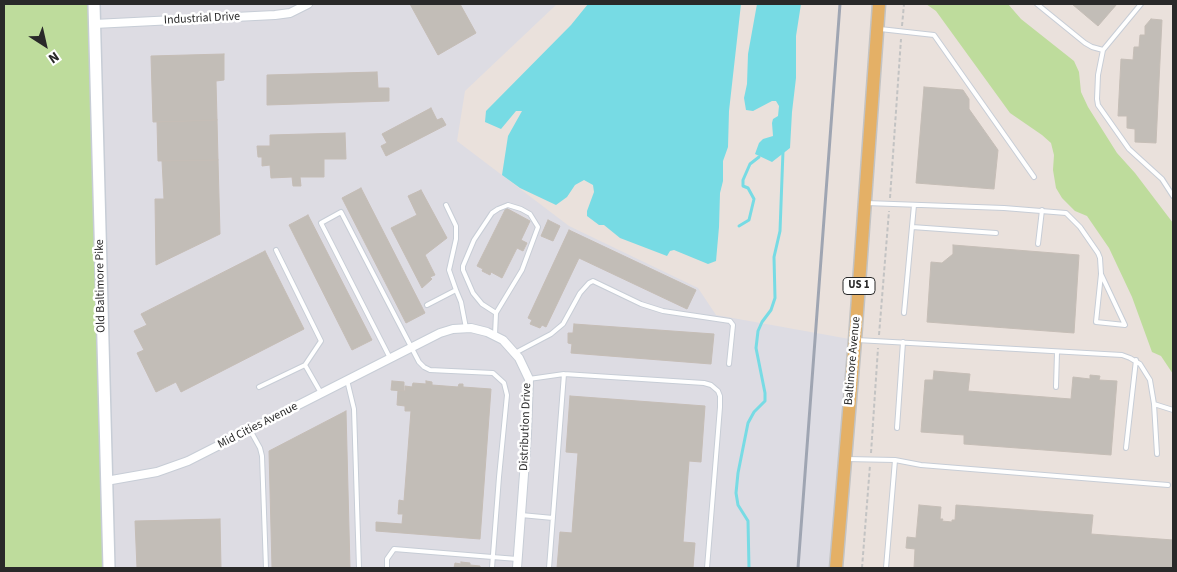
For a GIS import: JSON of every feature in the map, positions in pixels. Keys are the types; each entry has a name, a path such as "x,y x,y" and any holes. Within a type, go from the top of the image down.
{"main road":[{"name":"Old Baltimore Pike","path":"94,4 109,568"},
{"name":"Baltimore Avenue","path":"836,568 855,340 879,4"}],"street":[{"name":"Industrial Drive","path":"94,24 275,15 290,13 308,4"},
{"name":"Distribution Drive","path":"407,349 453,329 478,329 503,340 515,352 524,366 529,379 517,568"},
{"name":"Mid Cities Avenue","path":"106,482 172,468 407,349"}],"lane":[{"path":"1037,4 1085,43 1103,50"},
{"path":"1141,4 1103,50 1096,90 1098,105 1129,149 1162,179 1173,196"},
{"path":"877,28 934,35 1034,177"},
{"path":"864,203 1042,210 1066,213 1071,217 1100,258 1096,322 1125,325 1100,274"},
{"path":"446,205 456,226 456,239 449,270 461,302 466,328"},
{"path":"495,335 496,313 522,270 538,227 530,214 508,205 492,213 474,240 463,266 473,293 482,304 496,313"},
{"path":"904,312 914,205"},
{"path":"1038,244 1042,210"},
{"path":"390,358 321,223 341,212 407,349 419,362 430,370 487,371 501,379 506,388 506,411 498,477 492,568"},
{"path":"912,227 996,233"},
{"path":"259,387 305,365 322,341 276,250"},
{"path":"515,352 551,334 563,324 580,293 593,281 641,304 663,311 730,321 733,325 728,364"},
{"path":"427,305 456,290"},
{"path":"855,340 1122,355 1136,360 1146,371 1150,380 1154,404 1157,454"},
{"path":"897,428 903,342"},
{"path":"1056,387 1057,352"},
{"path":"1126,448 1136,360"},
{"path":"305,365 321,393"},
{"path":"529,379 564,374 704,383 718,391 720,407 707,568"},
{"path":"549,568 564,374"},
{"path":"347,380 354,409 359,568"},
{"path":"1154,404 1173,410"},
{"path":"250,430 260,448 262,456 266,568"},
{"path":"844,460 870,458 931,466 1168,485"},
{"path":"886,568 895,460"},
{"path":"521,515 553,518"},
{"path":"387,568 387,559 394,549 518,559"}],"path":[{"path":"862,568 904,4"}],"shaded area":[{"path":"93,4 557,4 465,91 457,141 569,226 698,288 716,315 855,340 840,568 107,568"}],"green space":[{"path":"4,4 93,4 107,568 4,568"},
{"path":"926,4 1008,4 1021,19 1074,61 1079,72 1081,92 1088,107 1117,153 1135,173 1173,223 1173,374 1161,356 1152,352 1132,297 1109,248 1087,216 1075,211 1062,198 1056,188 1053,170 1054,155 1051,143 1010,113 936,11"}],"water":[{"path":"588,4 741,4 729,111 728,147 723,161 716,261 708,264 674,250 670,251 667,256 620,238 604,225 599,225 587,216 594,192 593,185 584,180 575,185 567,197 556,205 520,188 502,175 508,136 522,111 516,111 501,129 485,122 486,111 571,25"},
{"path":"757,4 801,4 796,36 796,78 790,148 772,162 755,154 759,143 763,139 773,136 772,123 773,119 778,116 779,106 776,101 772,101 753,111 746,110 744,98 747,84 748,54"}],"building":[{"path":"410,4 460,4 476,33 438,55"},
{"path":"1072,4 1117,4 1098,26"},
{"path":"1151,19 1162,20 1156,143 1135,142 1135,129 1127,128 1127,116 1118,116 1121,59 1133,60 1134,47 1139,47 1140,35 1145,35 1145,26"},
{"path":"224,54 224,80 216,81 217,120 153,122 151,56"},
{"path":"377,72 378,88 389,88 389,101 267,105 267,75"},
{"path":"924,87 963,90 969,99 969,109 998,150 994,189 916,183"},
{"path":"431,108 437,120 442,118 446,125 386,156 381,146 387,143 382,134"},
{"path":"217,120 218,160 158,161 157,122"},
{"path":"345,133 346,159 324,159 324,177 300,177 301,186 293,186 292,177 271,178 270,165 262,166 262,157 258,157 257,146 270,146 270,135"},
{"path":"218,160 220,234 156,265 155,199 164,199 162,161"},
{"path":"361,188 425,313 406,323 342,198"},
{"path":"421,190 447,238 425,255 435,275 430,277 432,279 422,288 391,228 417,215 408,196"},
{"path":"506,208 530,221 521,240 527,243 523,251 517,248 502,278 491,272 490,275 477,266"},
{"path":"308,215 372,340 352,350 289,225"},
{"path":"548,220 560,226 553,241 541,236"},
{"path":"569,230 696,290 687,309 579,258 546,327 542,325 540,328 530,324 532,320 528,318"},
{"path":"953,245 1079,255 1074,333 927,322 931,262 942,263 953,254"},
{"path":"265,251 304,329 181,392 176,382 156,392 137,353 144,350 134,331 147,325 141,314"},
{"path":"574,324 714,334 711,364 571,353 572,344 568,343 568,333 573,333"},
{"path":"934,371 970,374 968,391 1071,399 1073,377 1090,379 1090,375 1100,376 1099,380 1117,381 1111,455 964,444 964,435 921,432 925,380 933,380"},
{"path":"392,381 404,382 404,391 391,390"},
{"path":"426,381 432,382 432,385 458,387 459,384 463,384 463,387 491,389 480,539 376,531 376,522 402,524 403,514 398,514 399,500 404,501 411,411 405,411 405,406 397,405 398,390 405,391 405,386 412,387 413,383 426,384"},
{"path":"570,396 705,406 701,462 689,461 683,542 695,543 693,568 557,568 560,532 572,533 578,453 566,452"},
{"path":"346,411 350,568 272,568 269,451"},
{"path":"919,505 941,507 940,519 952,522 952,520 955,520 956,505 1093,515 1091,534 1173,540 1173,568 914,568 915,549 906,548 907,537 916,538"},
{"path":"220,519 221,568 137,568 135,521"},
{"path":"461,562 480,566 480,568 454,568 455,563 461,564"}],"waterway":[{"path":"749,568 748,521 738,505 736,493 748,423 754,412 765,401 756,348 758,331 771,310 775,298 774,257 780,231 783,151"},
{"path":"739,226 749,220 754,199 748,188 743,186 743,180 750,164 759,157"}],"railway":[{"path":"798,568 840,4"}]}
